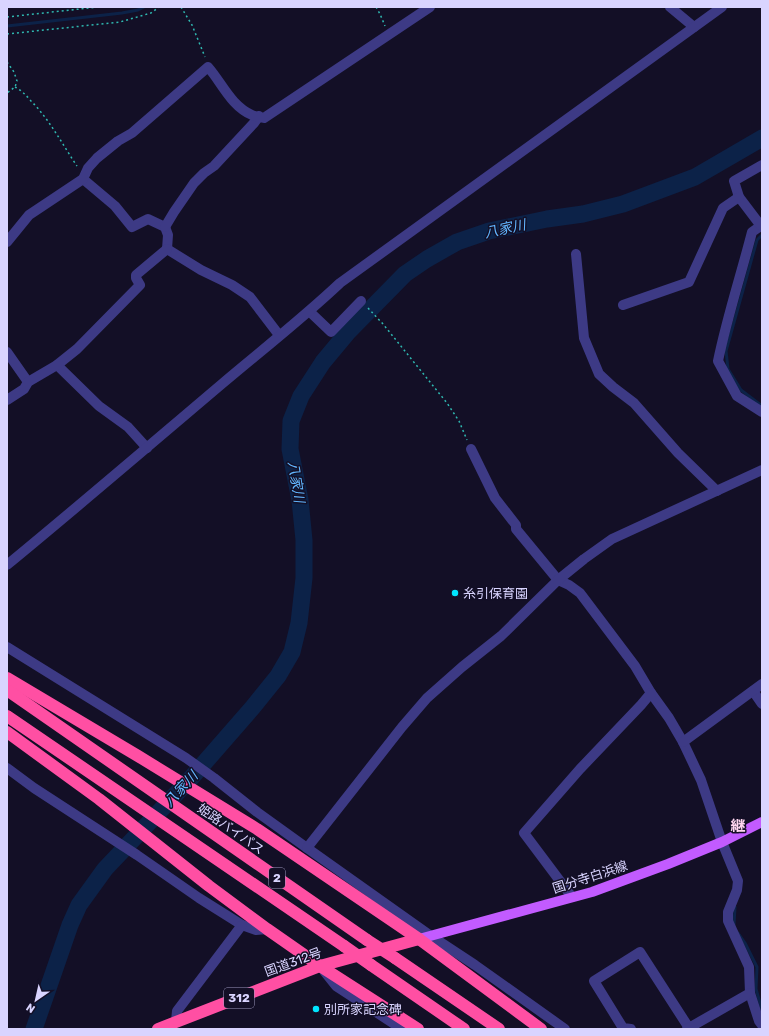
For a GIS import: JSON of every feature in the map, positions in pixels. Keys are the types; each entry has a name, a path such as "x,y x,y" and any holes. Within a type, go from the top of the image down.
{"highway":[{"path":"7,678 257,829 425,937 541,1029"},
{"name":"姫路バイパス","path":"7,690 367,940 500,1029"},
{"name":"2","path":"7,716 464,1029"},
{"path":"7,732 98,799 209,886 267,929 320,966 418,1029"},
{"name":"国道312号","path":"158,1029 320,966 425,937"}],"main road":[{"name":"国分寺白浜線","path":"425,937 592,892 722,842 762,822"}],"street":[{"path":"7,242 28,216 83,179 88,168 97,158 118,141 132,133 208,67 217,77 229,97 241,108 252,115 264,118 430,7"},
{"path":"670,7 694,27"},
{"path":"7,565 279,335 310,312 340,283 722,7"},
{"path":"165,227 194,184 254,123 258,116"},
{"path":"762,165 734,181 739,197 762,226 752,232 724,331 718,361 737,396 762,412"},
{"path":"7,400 24,388 28,382 57,365 77,349 140,285 136,275 167,249 168,235 165,227 148,219 132,227 114,206 83,179"},
{"path":"623,305 689,282 723,208 739,197"},
{"path":"167,249 250,297 279,335"},
{"path":"576,254 584,338 599,374 613,388 634,403 678,453 717,491"},
{"path":"310,312 331,332 361,301"},
{"path":"7,352 28,382"},
{"path":"57,365 98,406 128,427 147,448"},
{"path":"471,449 495,498 516,524 516,529 558,580 569,585 580,593 635,666 683,742 701,780 722,842 738,881 737,890 728,912 728,921 749,967 750,993 759,1021 762,1025"},
{"path":"307,848 402,728 428,698 462,667 502,636 558,580 612,539 762,470"},
{"path":"7,647 186,758 425,937 476,965 565,1029"},
{"path":"683,742 762,684"},
{"path":"753,691 762,704"},
{"path":"572,897 524,833 580,769 651,693"},
{"path":"7,768 34,788 242,925 256,930 267,929"},
{"path":"176,1021 177,1011 242,925"},
{"path":"631,1029 623,1028 594,981 640,952 688,1029 750,993"},
{"path":"320,966 336,986 402,1029"}],"path":[{"path":"7,18 98,7"},
{"path":"7,34 120,22 151,13 159,7"},
{"path":"181,7 192,25 208,67"},
{"path":"376,7 388,35"},
{"path":"7,62 14,72 17,82 15,87 7,93"},
{"path":"15,87 20,90 49,121 81,171 83,179"},
{"path":"361,301 383,324 447,403 459,421 471,449"}],"waterway":[{"path":"7,26 122,13 138,10 144,7"},
{"name":"八家川","path":"34,1029 70,925 79,905 105,869 192,777 253,707 278,676 292,652 299,623 304,578 304,540 300,500 290,449 291,421 301,396 323,362 348,332 405,274 427,259 457,242 489,231 547,219 583,214 623,204 695,177 762,138"},
{"path":"762,235 757,240 726,351 728,369 741,390 762,406"},
{"path":"734,925 735,907"},
{"path":"738,933 745,943 757,967 756,989 762,1010"}],"place":[{"name":"糸引保育園","path":"455,593"},
{"name":"別所家記念碑","path":"316,1009"}],"district":[{"name":"継","path":"738,826"}]}
